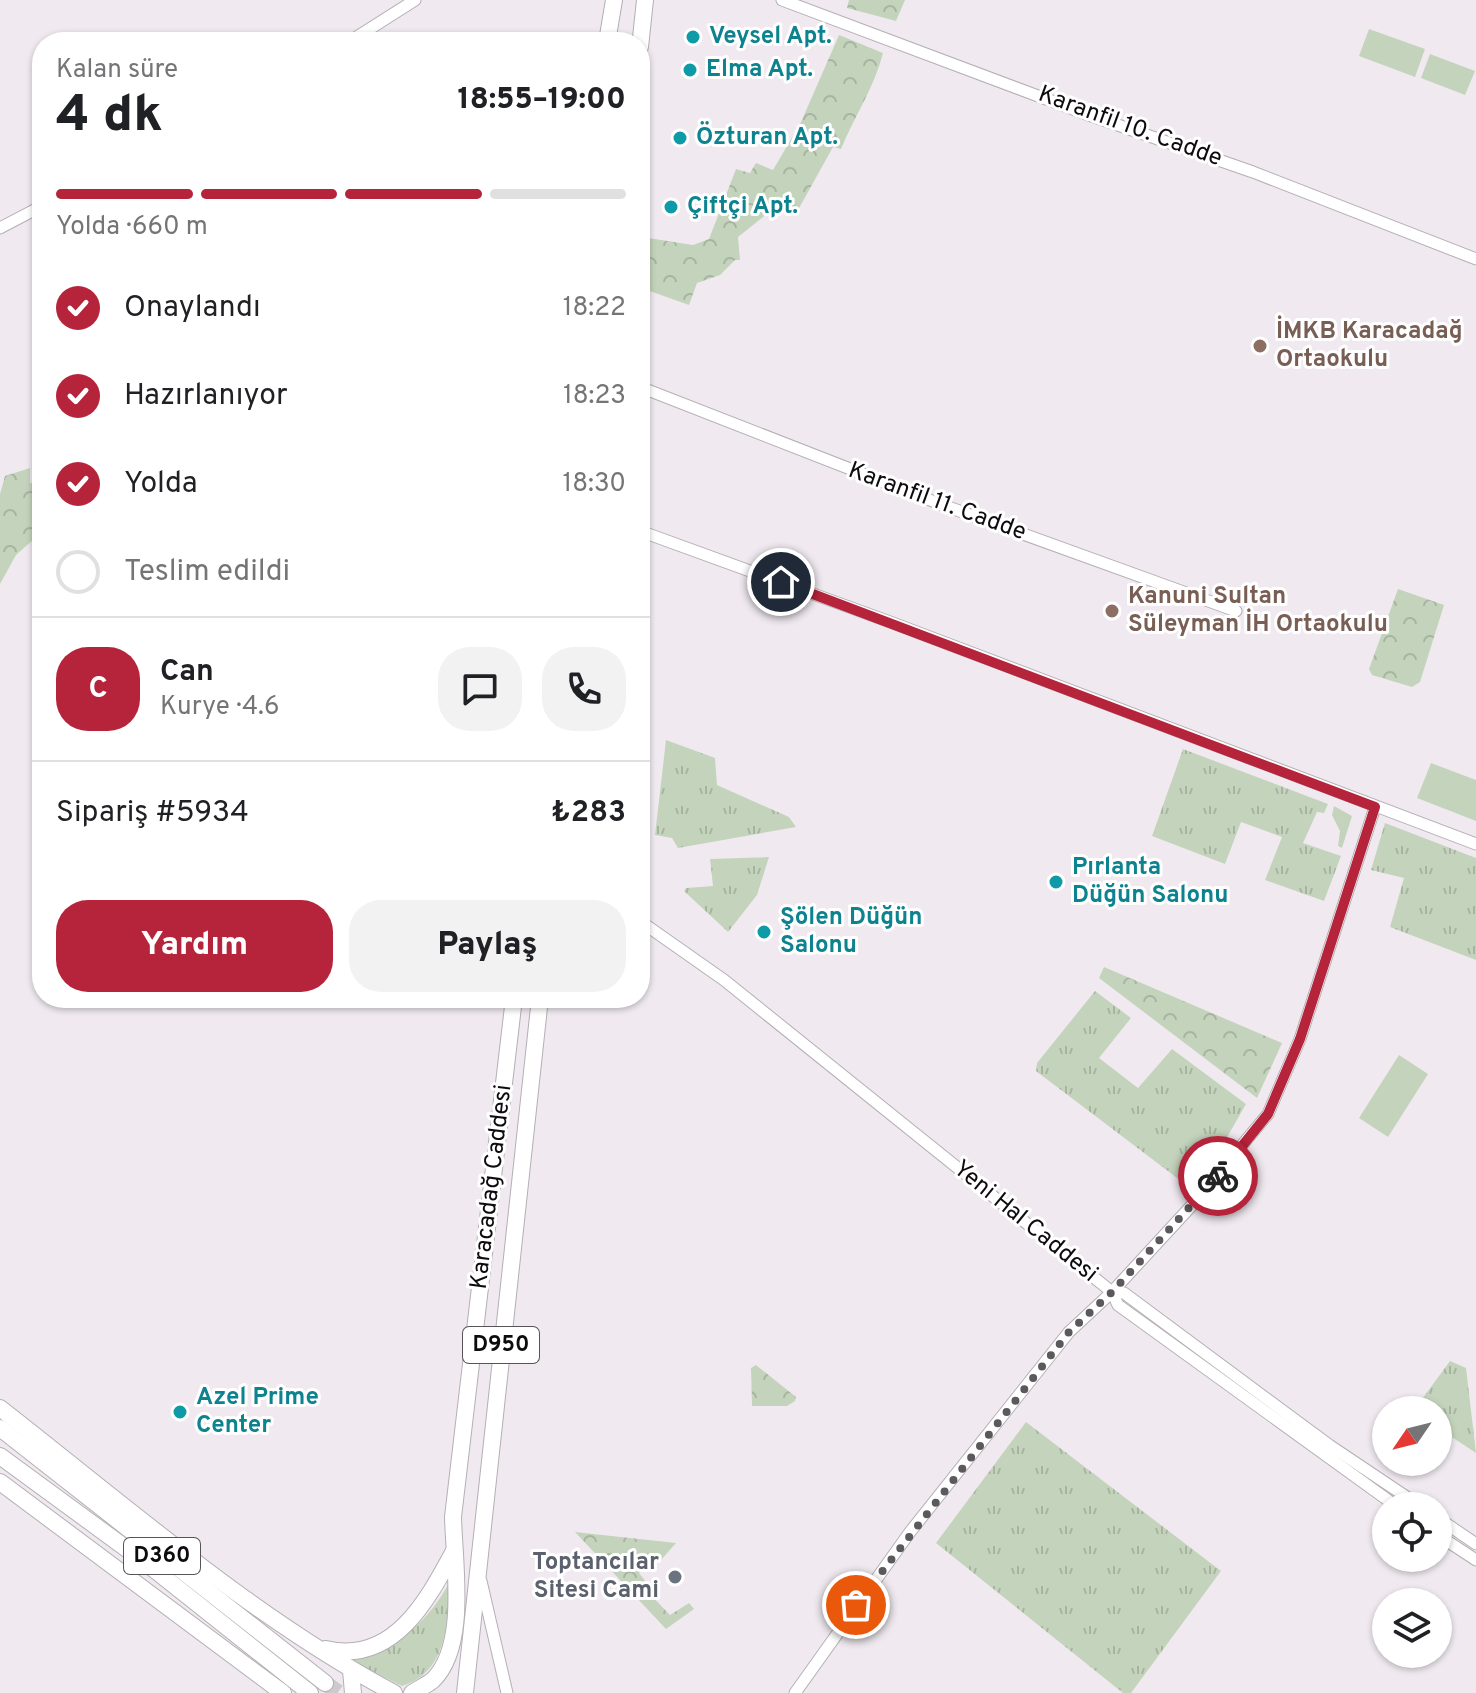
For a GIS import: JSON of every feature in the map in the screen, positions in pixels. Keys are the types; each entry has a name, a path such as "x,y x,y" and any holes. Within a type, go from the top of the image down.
{"highway":[{"path":"609,32 614,0"},
{"path":"642,32 645,0"},
{"name":"Karacadağ Caddesi","path":"412,1693 432,1680 451,1648 453,1517 513,1008"},
{"name":"Karacadağ Caddesi","path":"465,1693 539,1008"},
{"path":"0,1408 156,1531 313,1646 394,1693"},
{"name":"D360","path":"0,1428 325,1683"},
{"name":"D360","path":"1,1457 146,1563 310,1693"},
{"path":"0,1482 283,1693"},
{"path":"313,1646 345,1654 373,1646 399,1633 425,1604 454,1551"},
{"path":"472,1632 478,1693"},
{"path":"351,1670 353,1693"}],"street":[{"path":"365,32 415,0"},
{"name":"Karanfil 10. Cadde","path":"782,0 1253,172 1476,259"},
{"path":"0,228 32,211"},
{"name":"Karanfil 11. Cadde","path":"650,391 940,504 1236,611"},
{"path":"650,535 1176,729 1476,844"},
{"path":"795,1693 829,1641 926,1511 1069,1332 1118,1292 1268,1114 1300,1039 1375,807"},
{"name":"Yeni Hal Caddesi","path":"650,928 716,973 1118,1292 1316,1436 1399,1492"},
{"path":"1118,1292 1118,1305 1377,1492"},
{"path":"1452,1528 1476,1544"},
{"path":"1452,1544 1476,1560"},
{"path":"480,1574 507,1693"}],"green space":[{"path":"849,0 905,0 896,21 847,8"},
{"path":"1369,29 1425,49 1415,77 1359,56"},
{"path":"839,35 883,53 841,149 833,147 798,210 789,216 778,205 738,237 740,260 735,260 720,275 697,283 689,305 650,291 650,238 693,245 709,239 736,169 750,173 756,163 773,170 801,122"},
{"path":"1430,54 1475,71 1465,95 1421,78"},
{"path":"30,468 32,541 16,555 0,584 0,494 5,476"},
{"path":"1398,589 1444,605 1420,682 1412,687 1372,675 1369,669"},
{"path":"666,740 715,758 717,785 789,817 796,827 678,848 672,838 655,835"},
{"path":"1183,749 1328,804 1324,813 1317,812 1303,843 1341,856 1324,901 1265,880 1282,837 1241,822 1225,864 1152,836"},
{"path":"1431,763 1476,780 1476,821 1417,798"},
{"path":"1334,806 1352,816 1342,848 1338,846 1340,831 1332,815"},
{"path":"1385,823 1476,858 1476,960 1390,927 1404,878 1371,870"},
{"path":"769,857 757,895 728,932 684,891 686,888 713,886 710,859"},
{"path":"1104,967 1282,1043 1257,1098 1099,978"},
{"path":"1095,991 1131,1018 1099,1058 1138,1088 1172,1049 1246,1104 1226,1139 1185,1184 1036,1071 1037,1063"},
{"path":"1399,1055 1428,1074 1388,1137 1359,1118"},
{"path":"1450,1361 1466,1368 1476,1453 1452,1437 1452,1396 1424,1396"},
{"path":"756,1365 796,1397 795,1401 787,1406 752,1406 751,1368"},
{"path":"1026,1422 1221,1571 1131,1693 1123,1693 936,1543"},
{"path":"575,1532 676,1543 661,1560 639,1573 651,1588 647,1591 670,1615 689,1603 694,1609 666,1629"},
{"path":"451,1579 443,1643 429,1669 418,1679 402,1686 351,1661 383,1649 410,1631 433,1608"}],"tunnel":[{"path":"325,1683 339,1693"}],"way so far":[{"path":"856,1605 1069,1332 1112,1292 1218,1176"}],"place":[{"name":"Veysel Apt.","path":"693,37"},
{"name":"Elma Apt.","path":"690,70"},
{"name":"Özturan Apt.","path":"680,138"},
{"name":"Çiftçi Apt.","path":"671,207"},
{"name":"İMKB Karacadağ Ortaokulu","path":"1260,346"},
{"name":"Kanuni Sultan Süleyman İH Ortaokulu","path":"1112,611"},
{"name":"Pırlanta Düğün Salonu","path":"1056,882"},
{"name":"Şölen Düğün Salonu","path":"764,932"},
{"name":"Azel Prime Center","path":"180,1412"},
{"name":"Toptancılar Sitesi Cami","path":"675,1577"}],"route":[{"path":"781,582 1176,729 1375,807 1300,1039 1268,1114 1218,1176"}]}
